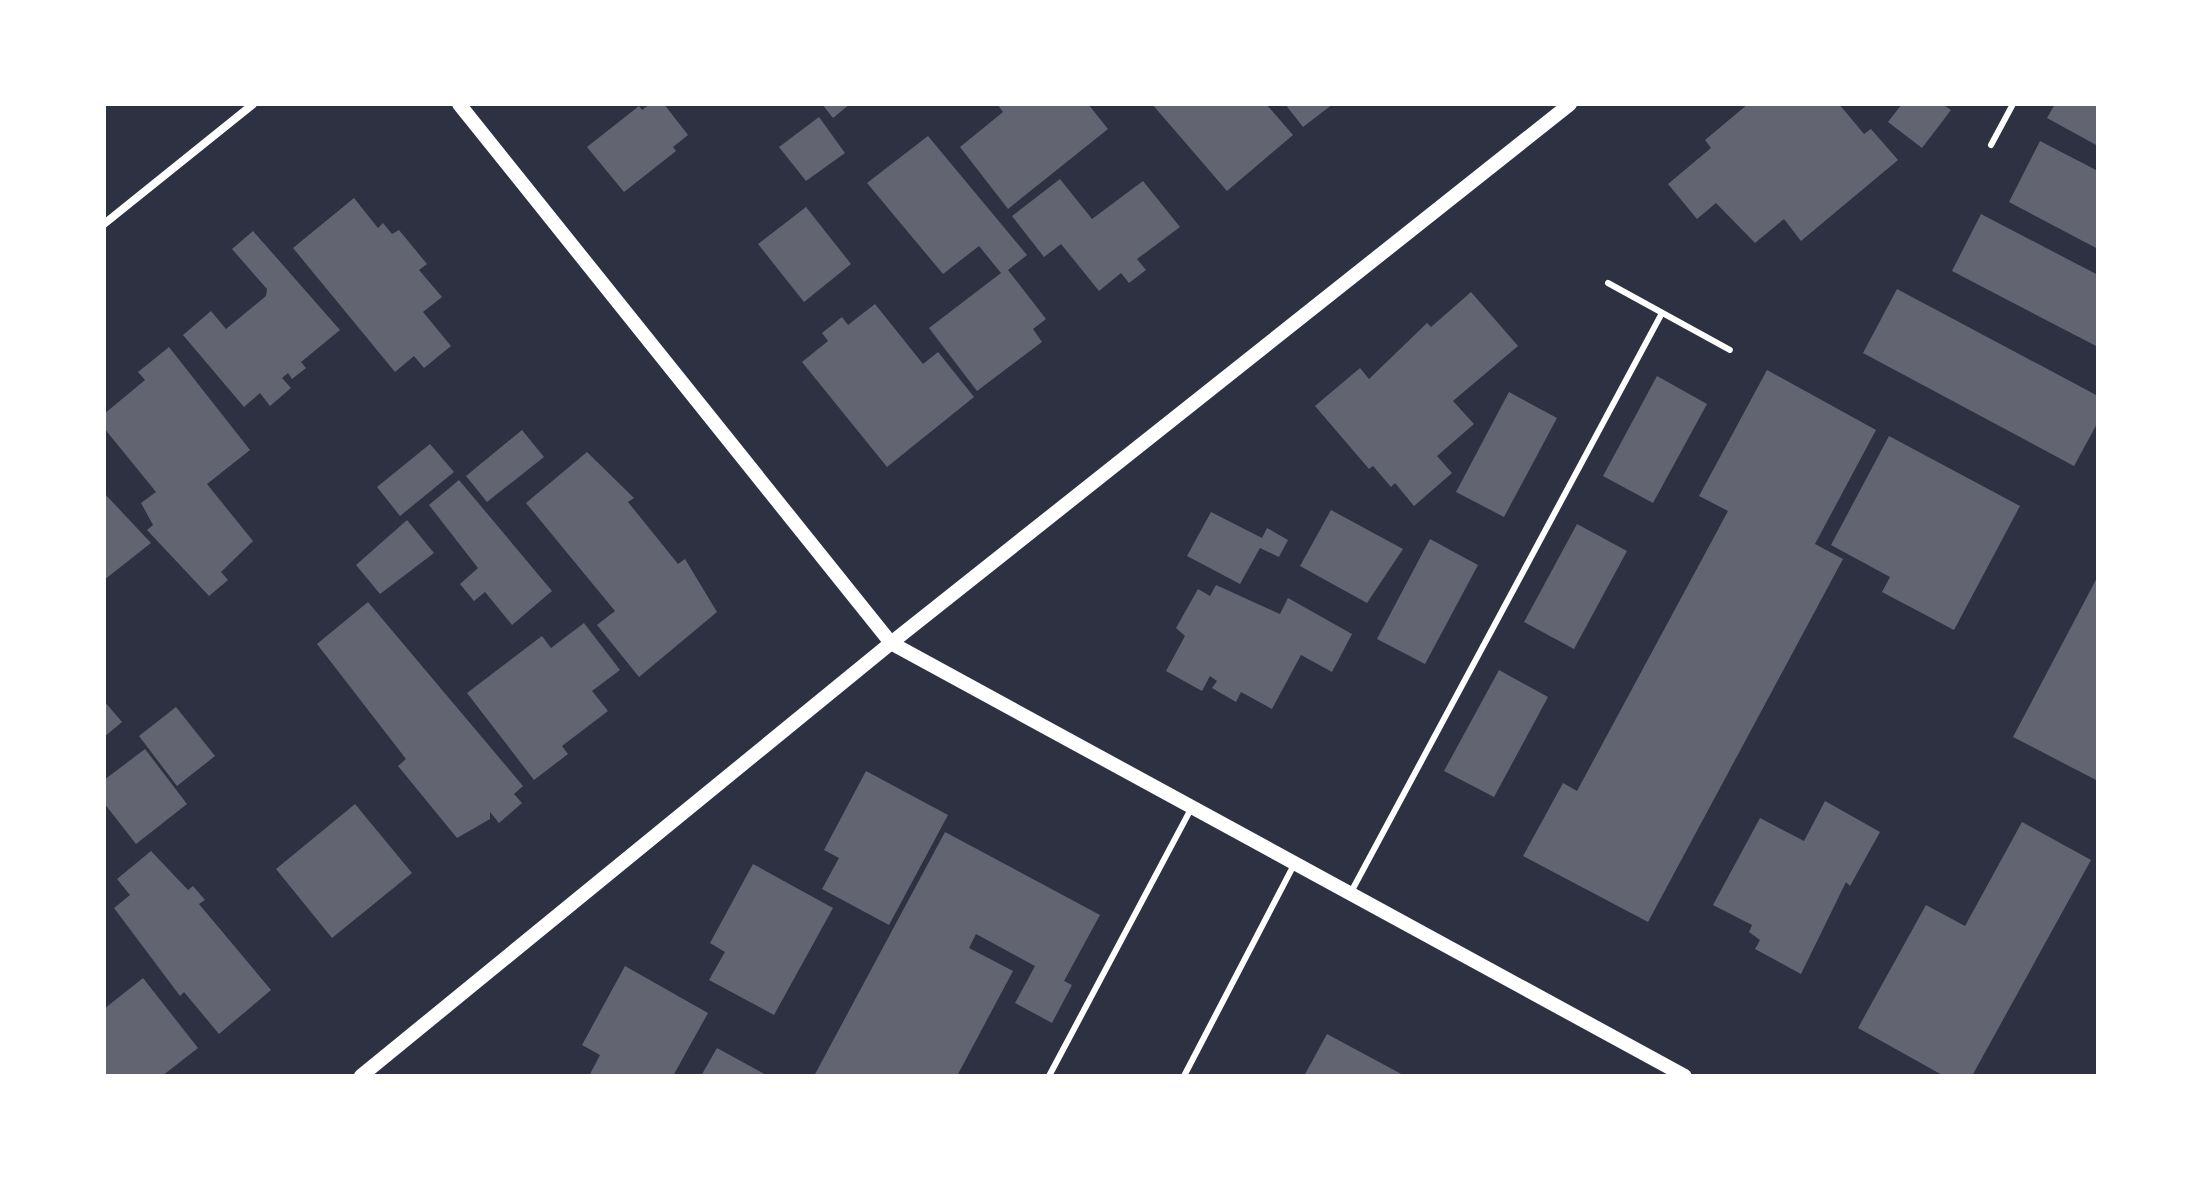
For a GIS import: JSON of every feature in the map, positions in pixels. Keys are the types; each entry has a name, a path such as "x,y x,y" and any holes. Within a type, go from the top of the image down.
{"street":[{"path":"104,224 253,104"},
{"path":"459,104 891,643 1685,1076"},
{"path":"361,1076 891,643 1570,104"}],"lane":[{"path":"1991,145 2013,104"},
{"path":"1608,283 1661,315 1730,350"},
{"path":"1350,894 1661,315"},
{"path":"1049,1076 1192,807"},
{"path":"1184,1076 1295,863"}],"building":[{"path":"650,104 664,104 688,135 673,147 676,151 624,192 587,147 639,106 642,110"},
{"path":"822,104 850,104 833,118"},
{"path":"997,104 1088,104 1108,129 1008,209 960,147 1003,112"},
{"path":"1152,104 1266,104 1293,135 1227,191"},
{"path":"1285,104 1333,104 1303,127"},
{"path":"1748,104 1839,104 1864,134 1871,129 1898,160 1801,241 1784,219 1755,243 1716,203 1697,219 1668,184 1711,148 1705,140"},
{"path":"1902,104 1942,104 1951,110 1922,148 1888,122"},
{"path":"2055,104 2098,104 2098,146 2047,118"},
{"path":"819,117 845,153 806,181 779,147"},
{"path":"928,136 1027,255 1008,270 1046,319 1033,329 1042,342 977,391 929,328 1001,273 979,246 943,274 867,183"},
{"path":"2040,141 2098,171 2098,249 2009,202"},
{"path":"1060,179 1092,219 1143,181 1180,227 1137,259 1146,270 1129,283 1121,273 1099,291 1061,244 1044,257 1012,216"},
{"path":"354,198 378,228 383,223 392,234 399,230 427,264 419,270 442,297 423,312 451,346 424,368 414,356 395,372 293,248"},
{"path":"806,207 851,264 804,302 758,244"},
{"path":"1981,214 2098,275 2098,347 1952,271"},
{"path":"253,231 340,330 301,362 306,368 292,379 288,373 282,378 291,388 270,406 260,393 244,407 183,335 211,311 226,329 266,296 267,289 232,249"},
{"path":"1897,289 2098,396 2098,422 2074,466 1863,353"},
{"path":"1471,292 1518,346 1453,401 1474,424 1437,456 1452,473 1414,506 1395,483 1391,487 1373,466 1369,469 1315,406 1360,368 1369,379 1427,323 1431,327"},
{"path":"875,304 923,364 938,352 974,397 887,467 802,362 828,341 822,333 842,317 848,325"},
{"path":"169,347 250,450 207,484 253,541 221,572 228,580 209,596 147,530 153,525 141,503 156,492 104,428 104,414 145,380 138,372"},
{"path":"1767,370 1876,430 1815,544 1843,559 1648,922 1523,856 1563,783 1577,791 1728,511 1699,496"},
{"path":"1657,376 1707,404 1653,503 1603,476"},
{"path":"1509,392 1557,418 1504,517 1456,492"},
{"path":"522,430 544,457 487,502 466,476"},
{"path":"1889,436 2020,506 1954,630 1882,592 1890,577 1831,545"},
{"path":"430,444 454,472 400,516 377,487"},
{"path":"587,452 634,498 628,502 678,564 685,559 717,612 639,677 597,625 615,611 526,503"},
{"path":"459,480 552,591 512,625 485,592 474,601 460,584 478,568 429,505"},
{"path":"104,493 151,543 104,580"},
{"path":"1331,510 1403,549 1367,603 1300,566"},
{"path":"1211,512 1262,538 1267,528 1288,540 1279,557 1260,548 1240,584 1187,556"},
{"path":"407,520 434,553 380,594 356,565"},
{"path":"1577,524 1627,551 1574,649 1524,622"},
{"path":"1430,539 1478,565 1425,664 1377,639"},
{"path":"2098,576 2098,781 2013,737"},
{"path":"1216,585 1280,614 1288,598 1352,634 1332,672 1301,655 1272,709 1241,692 1236,702 1212,688 1217,681 1210,676 1202,691 1166,671 1185,636 1176,628 1198,589 1210,596"},
{"path":"368,602 523,786 514,794 522,803 499,823 490,812 490,819 457,838 398,766 406,759 317,644"},
{"path":"584,623 620,670 592,691 608,711 562,746 568,754 534,780 467,693 542,636 551,648"},
{"path":"1499,670 1548,697 1494,797 1444,771"},
{"path":"104,701 122,722 104,737"},
{"path":"176,707 215,756 177,786 139,736"},
{"path":"145,749 187,804 136,844 104,803 104,780"},
{"path":"866,771 948,815 889,925 822,889 839,858 824,850"},
{"path":"1825,801 1880,832 1850,886 1846,882 1801,974 1755,949 1760,940 1749,932 1752,925 1713,905 1760,818 1804,841"},
{"path":"355,804 412,873 332,938 276,869"},
{"path":"2022,822 2091,860 1972,1076 1944,1076 1858,1028 1926,905 1965,926"},
{"path":"945,832 1100,915 1064,981 1072,985 1052,1023 1015,1003 1035,966 976,934 969,948 1013,971 957,1076 814,1076"},
{"path":"151,851 188,890 193,886 205,900 199,904 271,990 219,1034 184,992 180,996 114,908 130,895 117,879"},
{"path":"753,864 833,908 774,1015 709,980 725,952 710,943"},
{"path":"625,966 708,1013 673,1076 589,1076 600,1055 582,1045"},
{"path":"143,978 198,1048 162,1076 104,1076 104,1009"},
{"path":"1327,1034 1405,1076 1304,1076"},
{"path":"717,1048 768,1076 701,1076"}]}
